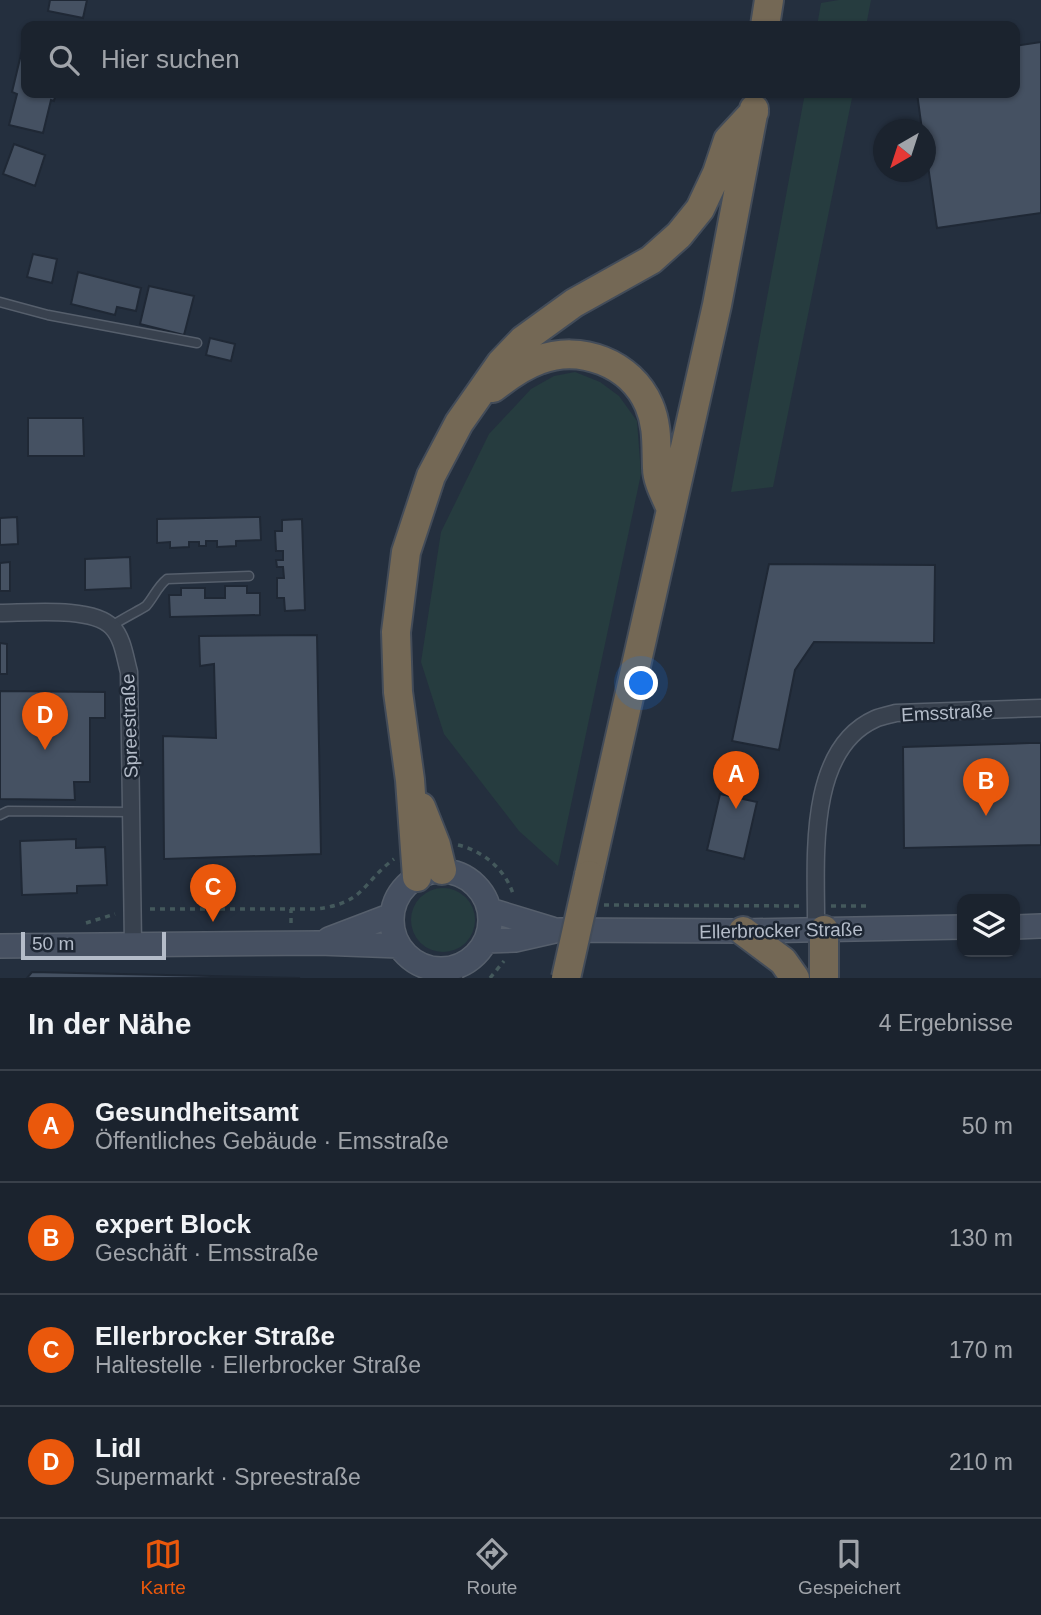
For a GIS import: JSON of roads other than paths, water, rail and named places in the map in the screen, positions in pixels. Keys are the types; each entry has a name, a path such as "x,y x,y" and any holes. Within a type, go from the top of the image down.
{"highway":[{"path":"766,21 769,0"},
{"path":"428,860 410,780 398,692 397,632 406,552 420,503 437,463 501,363 523,340 574,303 651,260 679,235 699,209 718,173 728,140 755,102"},
{"path":"566,978 718,305 755,102"},
{"path":"474,402 511,374 539,360 563,354 606,361 636,385 648,403 655,427 657,471 671,509"},
{"path":"806,978 816,924"},
{"path":"816,924 824,978"},
{"path":"743,931 783,961 795,978"}],"main road":[{"path":"428,860 473,882 484,895 490,911 491,926 478,953 444,973 409,958 399,946 393,931 392,915 396,900 428,860"},
{"name":"Ellerbrocker Straße","path":"490,911 516,930"},
{"path":"319,943 392,915"},
{"name":"Ellerbrocker Straße","path":"486,941 516,930 743,931 816,924 957,928"},
{"path":"1020,927 1041,926"},
{"path":"0,946 319,943 399,946"}],"street":[{"path":"0,612 61,612 92,616 111,626"},
{"name":"Spreestraße","path":"111,626 122,644 129,673 133,944"},
{"name":"Emsstraße","path":"816,924 816,863 824,785 831,763 859,729 876,719 896,713 1041,709"}],"lane":[{"path":"0,302 197,343"},
{"path":"111,626 131,612 145,607 158,586 167,579 249,576"},
{"path":"0,815 8,811 132,812"}],"place":[{"name":"Lidl","path":"45,750"},
{"name":"Gesundheitsamt","path":"736,809"},
{"name":"expert Block","path":"986,816"},
{"name":"Ellerbrocker Straße","path":"213,922"}]}
